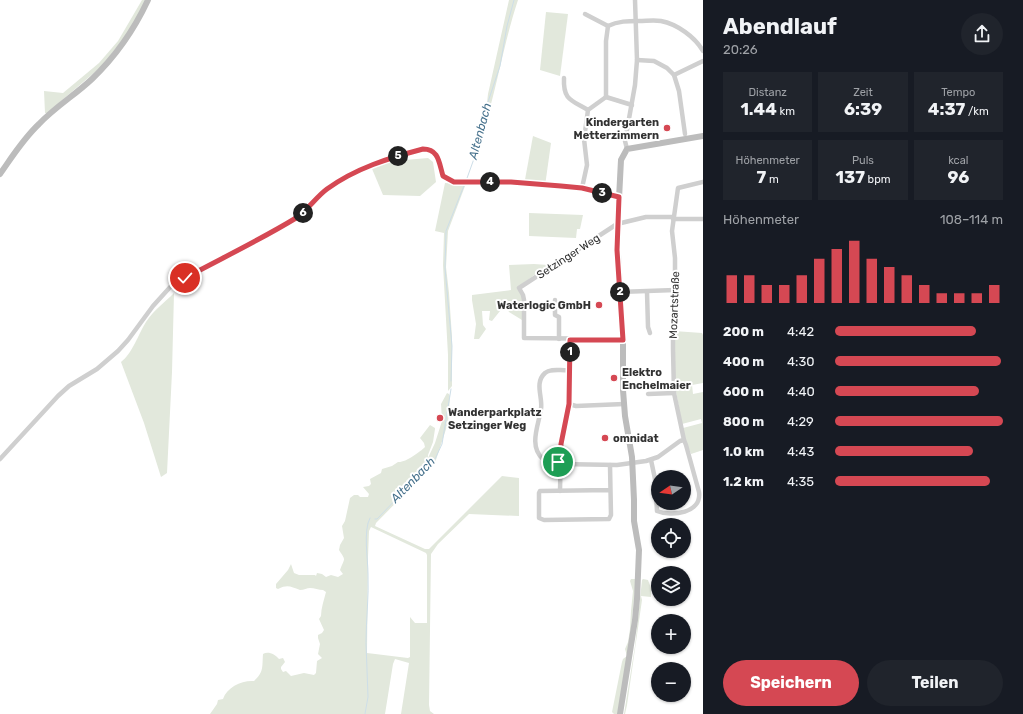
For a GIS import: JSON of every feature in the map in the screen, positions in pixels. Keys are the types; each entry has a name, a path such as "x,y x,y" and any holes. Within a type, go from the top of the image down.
{"main road":[{"path":"0,174 23,141 39,123 92,79 111,60 128,37 148,0"},
{"path":"620,714 631,650 637,599 639,550 634,521 632,462 624,404 623,340 617,250 621,160 627,149 703,136"}],"street":[{"path":"627,149 625,141 635,85 637,60 635,0"},
{"path":"585,14 608,26 623,21 661,21 683,30 699,44 703,51"},
{"path":"606,97 606,41 608,26"},
{"path":"637,60 654,61 674,75 679,90 685,134"},
{"path":"674,75 703,61"},
{"path":"564,78 563,89 565,95 588,110"},
{"path":"606,97 632,105"},
{"path":"582,188 587,165 584,139 588,110 606,97"},
{"path":"0,459 58,396 69,386 97,369 118,351 153,306 172,285 303,213 326,189 362,169 384,160 427,149 434,152 438,157 443,176 454,182 511,182 582,188 619,197"},
{"name":"Mozartstraße","path":"651,460 656,481 657,511 669,513 686,512 692,509 699,501 699,492 684,440 674,393 672,333 676,290 675,258 672,236 673,218 678,188 703,182"},
{"name":"Setzinger Weg","path":"559,339 524,338 524,300 523,294 519,288 617,224 646,217 703,219"},
{"path":"620,292 676,290"},
{"path":"647,292 648,327 650,333"},
{"path":"555,300 556,315 559,317 559,339 623,340"},
{"path":"560,491 561,444 569,404 570,340"},
{"path":"569,370 554,370 546,372 541,378 539,385 542,404 536,435 536,448 544,460 551,463 610,465 651,460 680,440 684,440"},
{"path":"648,394 674,393"},
{"path":"569,404 576,406 624,404"},
{"path":"610,465 611,515 609,519 540,520 540,492 610,490"}],"shaded area":[{"path":"142,0 146,0 133,26 102,66 47,113 45,113 44,91 63,93 99,63 118,41"},
{"path":"509,0 518,0 484,129 488,94"},
{"path":"546,12 568,14 560,76 540,70"},
{"path":"533,136 551,143 545,186 524,185"},
{"path":"403,151 405,160 428,158 433,162 436,182 420,196 383,195 370,164 386,156"},
{"path":"445,183 461,184 465,186 448,231 446,267 452,337 452,386 448,391 448,355 443,265 444,233 435,231"},
{"path":"529,213 583,215 580,229 577,229 576,238 529,236"},
{"path":"509,265 548,265 522,284 522,320 509,312 504,306 492,321 489,320 490,311 482,311 483,325 486,329 479,339 474,339 476,324 472,295 511,290"},
{"path":"174,293 167,473 161,477 144,423 121,362 129,354 149,318"},
{"path":"674,331 702,333 703,335 703,383 692,385 693,394 703,392 703,450 691,454 685,439 683,428 702,423 701,419 682,424 675,386"},
{"path":"447,393 449,394 448,423 435,463 376,523 375,526 425,549 429,549 502,476 519,478 519,516 469,514 438,544 431,554 429,705 430,711 434,714 401,714 409,663 395,659 385,714 210,714 218,700 223,699 231,688 240,683 254,681 257,678 261,672 263,654 265,653 276,656 279,659 283,658 285,662 281,669 283,672 286,671 291,676 304,673 314,675 316,673 317,661 322,658 318,654 320,644 318,635 324,630 319,619 326,592 313,588 300,590 287,586 278,589 276,588 276,584 291,564 294,573 299,575 316,576 317,573 326,577 331,575 338,577 343,574 340,570 344,559 339,550 344,538 342,526 345,521 350,498 354,495 368,497 369,494 363,487 371,484 370,479 381,473 382,469 408,459 423,449 425,447 424,443 420,438 430,425 435,429 428,458 435,443 442,421 441,404","holes":["371,527 426,553 427,623 415,623 410,617 410,657 367,653 368,557 369,531"]},
{"path":"631,579 635,579 631,629 627,656 625,649 628,642 630,629 633,591 630,581"},
{"path":"642,580 648,580 651,588 651,597 641,596 642,600 627,705 624,714 635,646"},
{"path":"627,656 618,714 614,714 612,712 622,662"}],"waterway":[{"name":"Altenbach","path":"466,181 480,142 487,105 500,66 507,26 514,0"},
{"name":"Altenbach","path":"451,381 452,346 445,268 446,231 465,183"},
{"name":"Altenbach","path":"375,519 377,519 435,459 442,444 451,389"},
{"name":"Altenbach","path":"366,642 368,582 366,537 370,518"},
{"name":"Altenbach","path":"365,714 368,697 366,643"}],"place":[{"name":"Kindergarten Metterzimmern","path":"667,128"},
{"name":"Waterlogic GmbH","path":"599,305"},
{"name":"Elektro Enchelmaier","path":"614,378"},
{"name":"Wanderparkplatz Setzinger Weg","path":"440,418"},
{"name":"omnidat","path":"605,438"}],"route":[{"path":"185,278 303,213 326,189 344,178 384,160 423,149 434,152 438,157 443,176 454,182 511,182 561,186 582,188 619,197 617,250 623,340 570,340 569,404 561,444 560,462 558,462"}]}
